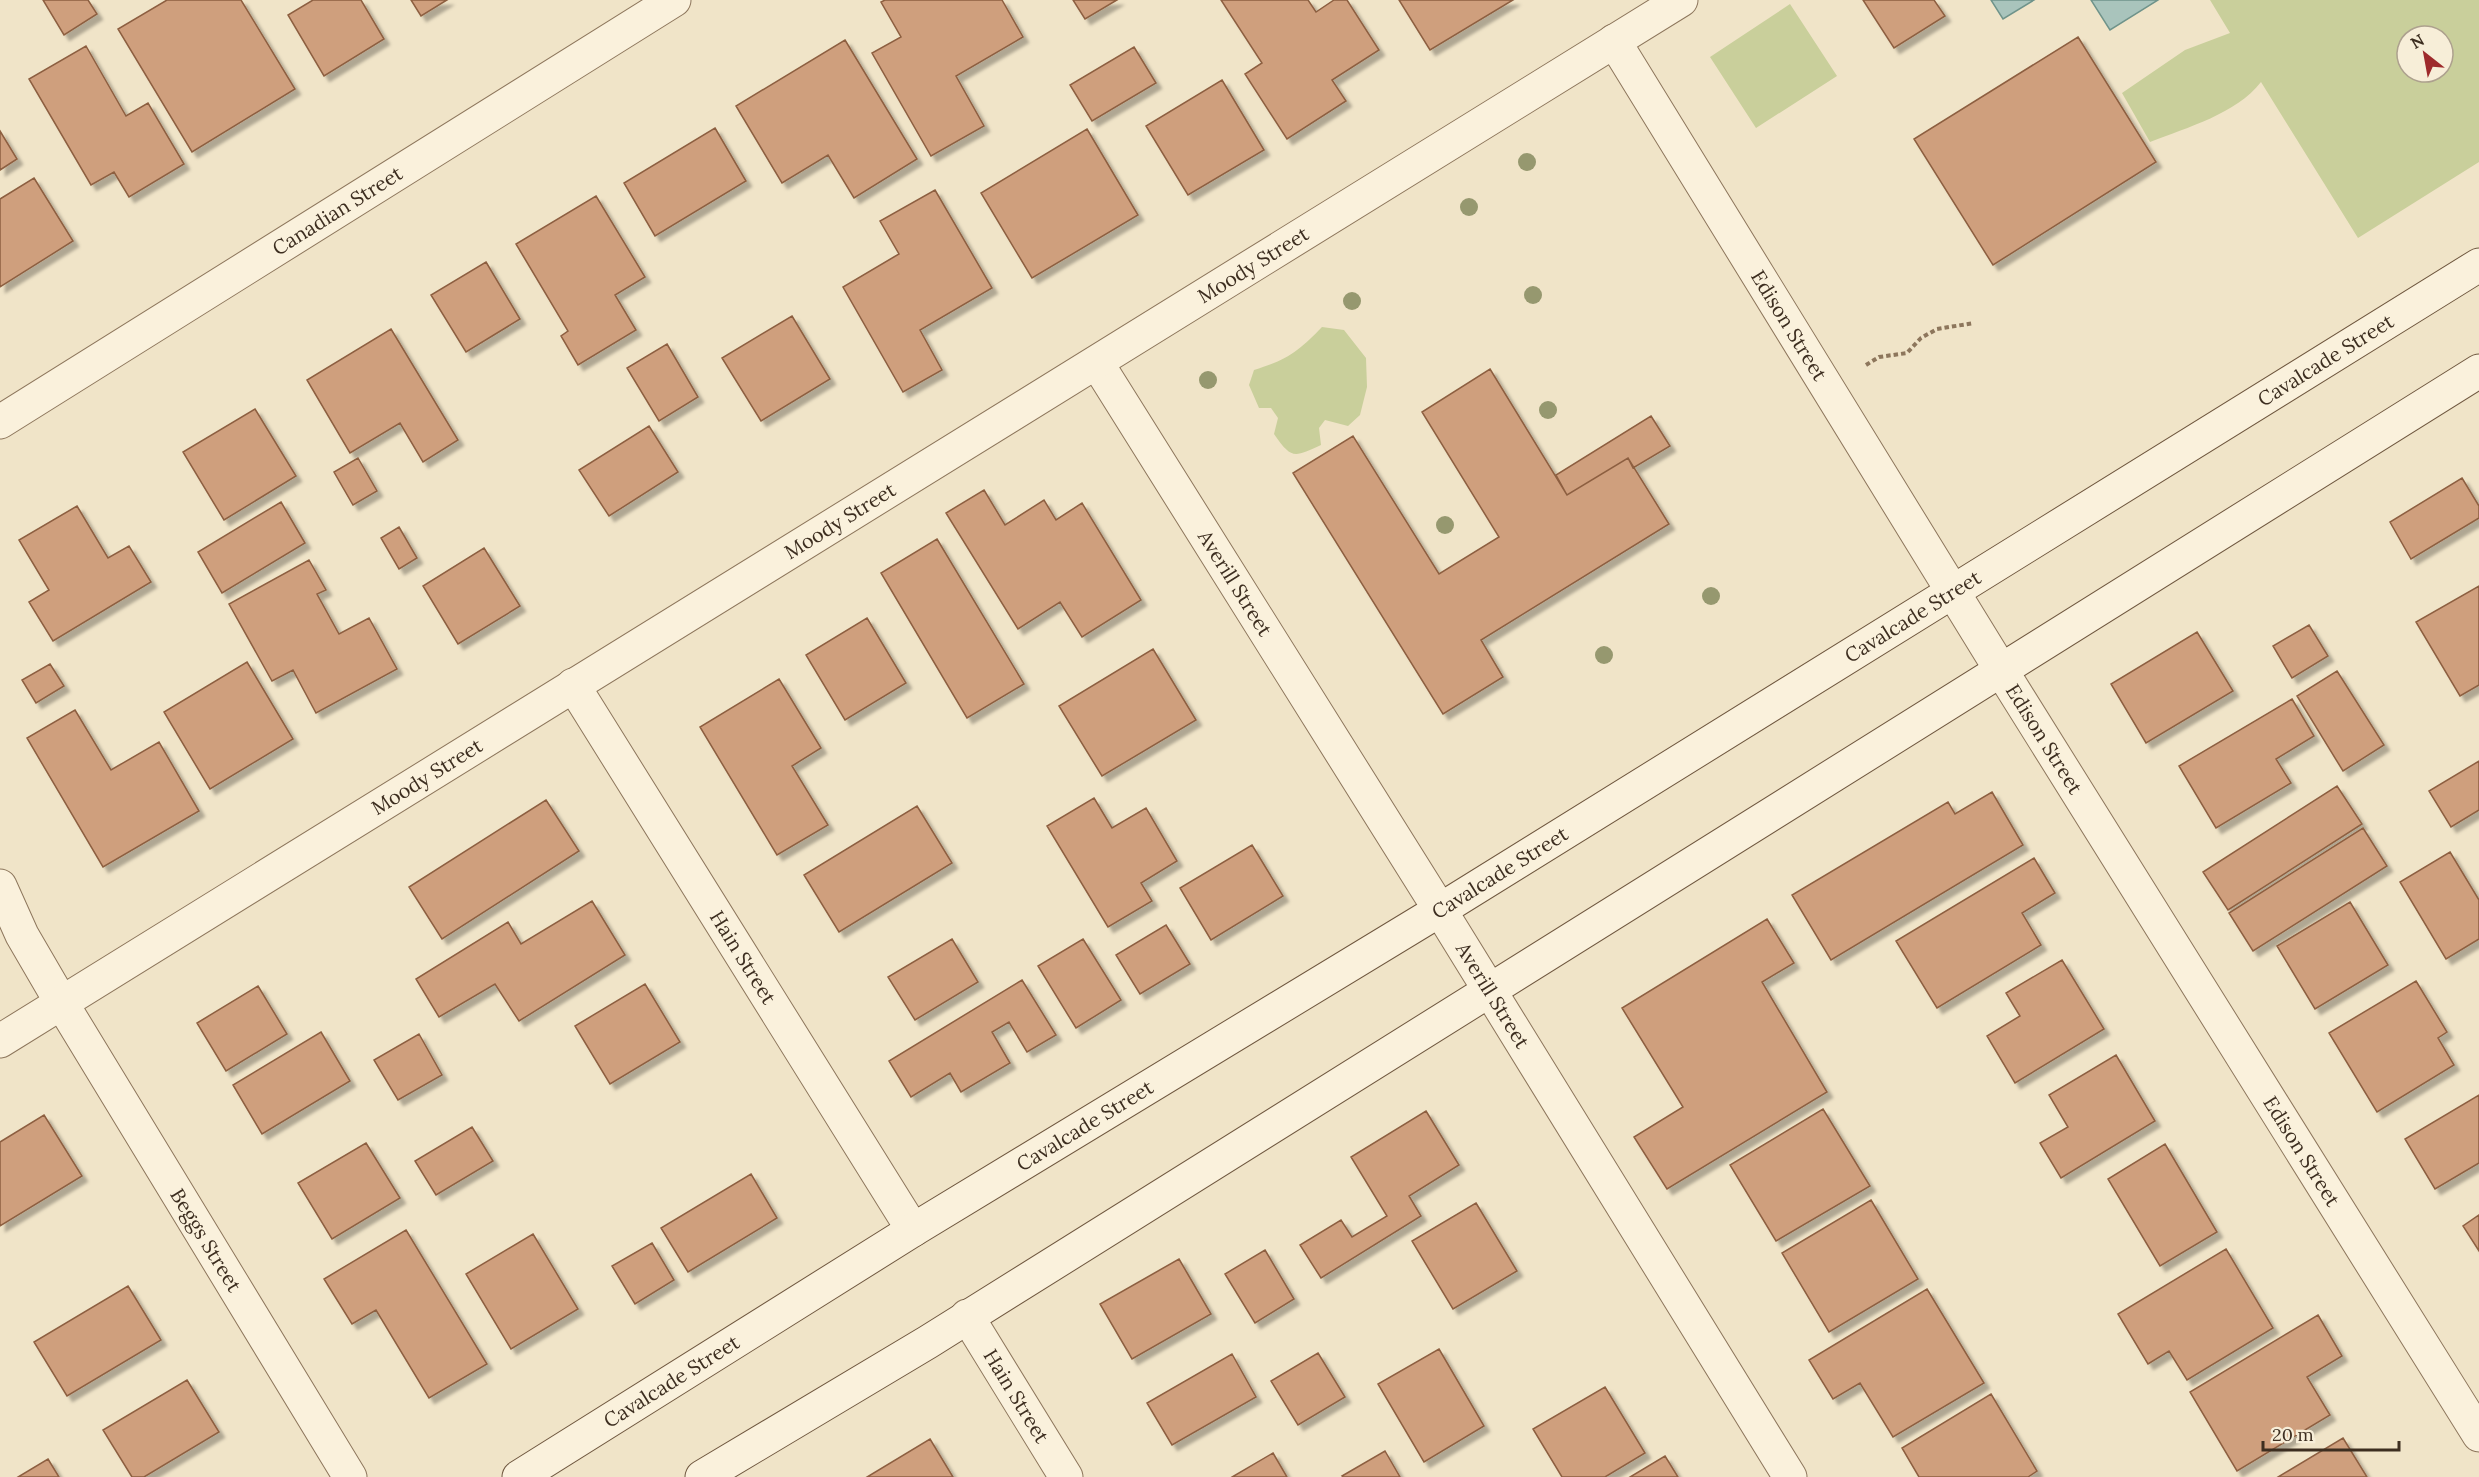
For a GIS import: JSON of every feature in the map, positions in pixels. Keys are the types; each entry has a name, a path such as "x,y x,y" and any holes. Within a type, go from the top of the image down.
{"street":[{"name":"Canadian Street","path":"0,422 675,0"},
{"name":"Moody Street","path":"0,1041 573,684 1097,363 1681,0"},
{"name":"Edison Street","path":"1614,41 1952,592 2479,1435"},
{"name":"Cavalcade Street","path":"519,1477 913,1230 1440,910 2477,270"},
{"name":"Averill Street","path":"1097,363 1490,990 1790,1477"},
{"path":"702,1477 967,1316 2479,371"},
{"name":"Hain Street","path":"573,684 913,1230"},
{"name":"Beggs Street","path":"0,886 22,935 61,1002 350,1477"},
{"name":"Hain Street","path":"967,1316 1066,1477"}],"path":[{"path":"1866,365 1879,357 1907,353 1921,338 1937,329 1974,323"}],"green space":[{"path":"2210,0 2479,0 2479,162 2358,238 2261,82 2251,93 2225,111 2150,142 2122,93 2185,50 2230,33"},
{"path":"1790,4 1837,76 1756,128 1710,57"},
{"path":"1322,327 1344,330 1366,358 1367,387 1360,415 1348,426 1325,420 1319,428 1321,445 1294,454 1285,448 1274,434 1278,418 1271,408 1259,408 1249,385 1254,370 1292,354"}],"water":[{"path":"1991,0 2034,0 2003,19"},
{"path":"2091,0 2158,0 2110,30"}],"building":[{"path":"43,0 88,0 97,14 64,35"},
{"path":"167,0 241,0 295,89 192,152 118,29"},
{"path":"313,0 361,0 384,39 324,76 288,15"},
{"path":"411,0 447,0 421,16"},
{"path":"885,0 1002,0 1023,37 956,76 984,126 931,156 872,53 901,37 881,2"},
{"path":"1073,0 1117,0 1085,19"},
{"path":"1221,0 1308,0 1316,12 1334,0 1347,0 1379,50 1332,80 1346,101 1287,139 1245,74 1262,63"},
{"path":"1399,0 1513,0 1430,50"},
{"path":"1863,0 1934,0 1945,16 1894,48"},
{"path":"2078,37 2156,162 1993,265 1914,139"},
{"path":"845,40 917,159 854,198 828,155 782,183 736,106"},
{"path":"86,46 126,116 148,103 184,164 129,197 114,172 91,185 29,79"},
{"path":"1134,47 1156,83 1092,121 1070,85"},
{"path":"1222,80 1264,150 1188,195 1146,126"},
{"path":"715,128 746,181 655,236 624,183"},
{"path":"1087,129 1138,215 1032,278 981,193"},
{"path":"0,131 17,159 0,170"},
{"path":"34,178 73,241 0,287 0,199"},
{"path":"935,190 992,288 920,330 942,370 903,392 843,287 899,254 880,221"},
{"path":"596,196 645,277 615,295 636,330 578,365 561,336 568,331 516,244"},
{"path":"486,262 520,319 466,352 431,295"},
{"path":"792,316 830,379 761,421 722,358"},
{"path":"391,329 458,440 423,462 400,423 350,453 307,380"},
{"path":"667,344 698,397 659,421 627,368"},
{"path":"1490,369 1567,495 1628,458 1669,524 1481,640 1503,677 1443,714 1293,473 1353,436 1439,574 1499,537 1422,412"},
{"path":"255,409 296,476 224,520 183,452"},
{"path":"1651,416 1670,446 1633,468 1628,458 1567,495 1556,475"},
{"path":"649,426 678,472 609,516 579,470"},
{"path":"358,458 377,491 353,505 334,472"},
{"path":"2462,478 2479,506 2479,518 2411,559 2390,522"},
{"path":"984,490 1005,525 1044,500 1056,520 1082,503 1141,600 1082,637 1060,602 1018,629 946,513"},
{"path":"281,502 305,543 222,593 198,552"},
{"path":"77,506 108,558 129,546 151,582 53,641 29,602 49,590 19,540"},
{"path":"399,527 417,558 399,569 381,538"},
{"path":"937,539 1024,684 967,718 881,573"},
{"path":"484,548 520,606 458,644 423,586"},
{"path":"309,560 326,590 317,594 339,634 369,618 397,669 316,713 293,670 272,681 229,604"},
{"path":"2479,586 2479,685 2460,696 2416,622"},
{"path":"867,618 906,683 845,720 806,655"},
{"path":"2309,625 2328,656 2292,678 2273,646"},
{"path":"2197,632 2233,691 2146,743 2111,684"},
{"path":"1153,649 1196,720 1102,776 1059,706"},
{"path":"247,662 293,739 210,789 164,712"},
{"path":"50,664 64,686 36,703 22,680"},
{"path":"2337,671 2384,745 2343,771 2297,696"},
{"path":"779,679 821,748 792,766 828,825 777,855 700,727"},
{"path":"2292,699 2314,736 2276,759 2291,783 2216,828 2179,766"},
{"path":"75,710 111,770 159,742 199,811 103,867 27,738"},
{"path":"2479,761 2479,810 2451,827 2429,791"},
{"path":"2337,786 2362,824 2228,910 2203,872"},
{"path":"1992,792 2023,845 1831,960 1792,895 1948,802 1955,814"},
{"path":"1094,798 1112,828 1146,808 1177,861 1141,883 1152,901 1108,927 1047,826"},
{"path":"546,800 579,851 442,939 409,887"},
{"path":"917,806 952,863 839,932 804,875"},
{"path":"2363,828 2387,866 2253,951 2229,913"},
{"path":"1252,845 1283,896 1211,940 1180,888"},
{"path":"2450,852 2479,900 2479,939 2446,959 2400,882"},
{"path":"2034,858 2055,893 2022,913 2041,945 1937,1008 1896,941"},
{"path":"592,901 625,955 519,1021 495,984 439,1017 416,979 508,922 521,944"},
{"path":"2350,902 2388,965 2315,1009 2277,946"},
{"path":"1767,919 1794,963 1762,982 1827,1092 1667,1189 1634,1137 1683,1107 1622,1008"},
{"path":"1166,925 1190,964 1140,994 1116,955"},
{"path":"952,939 978,982 915,1020 888,977"},
{"path":"1083,939 1121,1000 1076,1028 1038,966"},
{"path":"2062,960 2104,1029 2015,1083 1987,1036 2020,1016 2006,993"},
{"path":"1022,980 1056,1035 1027,1052 1009,1022 992,1032 1010,1063 961,1092 950,1073 911,1097 889,1061"},
{"path":"2416,981 2447,1032 2438,1038 2454,1065 2377,1112 2329,1033"},
{"path":"645,984 680,1042 610,1084 575,1026"},
{"path":"258,986 287,1034 226,1071 197,1023"},
{"path":"321,1032 350,1081 262,1134 233,1085"},
{"path":"419,1034 442,1075 398,1100 374,1060"},
{"path":"2116,1055 2155,1121 2061,1178 2040,1143 2068,1127 2049,1095"},
{"path":"2479,1095 2479,1163 2435,1189 2405,1139"},
{"path":"1823,1109 1870,1186 1776,1241 1730,1165"},
{"path":"1426,1111 1459,1165 1409,1196 1421,1216 1321,1278 1300,1245 1341,1220 1352,1237 1387,1216 1351,1157"},
{"path":"44,1115 82,1176 0,1226 0,1142"},
{"path":"472,1127 493,1161 436,1195 415,1161"},
{"path":"366,1143 400,1198 332,1239 298,1183"},
{"path":"2165,1144 2217,1232 2160,1266 2108,1179"},
{"path":"751,1174 777,1218 688,1272 661,1228"},
{"path":"1871,1200 1918,1279 1829,1332 1782,1253"},
{"path":"1476,1203 1517,1271 1453,1309 1412,1241"},
{"path":"2479,1215 2479,1251 2463,1226"},
{"path":"406,1230 487,1364 429,1398 376,1310 352,1324 324,1279"},
{"path":"533,1234 578,1309 511,1349 466,1274"},
{"path":"652,1243 674,1280 635,1304 612,1266"},
{"path":"2226,1249 2273,1328 2187,1380 2169,1351 2148,1364 2118,1314"},
{"path":"1265,1250 1294,1299 1255,1323 1225,1274"},
{"path":"1179,1259 1211,1314 1132,1359 1100,1304"},
{"path":"128,1286 161,1340 67,1396 34,1342"},
{"path":"1927,1289 1984,1383 1893,1437 1860,1383 1833,1399 1809,1360"},
{"path":"2318,1315 2342,1356 2307,1377 2330,1415 2237,1471 2190,1392"},
{"path":"1439,1349 1484,1426 1424,1462 1378,1384"},
{"path":"1318,1353 1345,1397 1298,1425 1271,1381"},
{"path":"1232,1354 1256,1397 1172,1445 1147,1403"},
{"path":"187,1380 219,1432 144,1477 132,1477 103,1430"},
{"path":"1605,1387 1645,1453 1605,1477 1562,1477 1533,1429"},
{"path":"1991,1394 2037,1471 2028,1477 1919,1477 1902,1448"},
{"path":"2343,1438 2367,1477 2278,1477"},
{"path":"930,1439 953,1477 867,1477"},
{"path":"1385,1451 1400,1477 1342,1476"},
{"path":"1273,1453 1287,1477 1232,1477"},
{"path":"1665,1456 1678,1477 1630,1477"},
{"path":"48,1459 59,1477 18,1477"}]}
